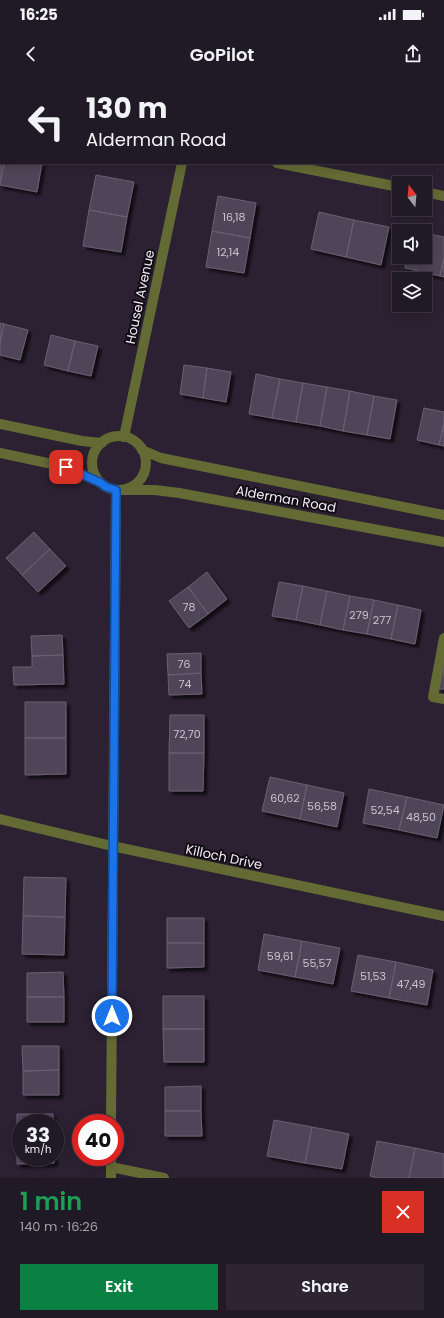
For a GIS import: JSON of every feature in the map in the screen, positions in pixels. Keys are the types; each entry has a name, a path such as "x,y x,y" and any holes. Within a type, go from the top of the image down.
{"street":[{"name":"Housel Avenue","path":"124,437 182,164"},
{"path":"282,164 392,186"},
{"path":"432,193 444,196"},
{"path":"0,424 82,441 102,443"},
{"path":"0,453 66,467 101,483 106,487 119,490 131,487 138,482 146,467 146,458 136,443 128,438 119,436 110,438 95,450 92,466 95,475 101,483"},
{"name":"Alderman Road","path":"142,450 161,458 444,515"},
{"path":"111,1114 112,846 119,490"},
{"name":"Alderman Road","path":"119,490 155,490 180,493 444,542"},
{"path":"444,638 433,697 444,698"},
{"name":"Killoch Drive","path":"0,819 112,846 444,916"},
{"path":"111,1166 111,1178"},
{"path":"124,1166 164,1178"}],"building":[{"path":"0,164 4,164 0,184"},
{"path":"4,164 42,164 37,192 0,185"},
{"path":"96,175 134,182 127,217 89,210"},
{"path":"218,196 256,203 250,238 212,231"},
{"path":"89,210 127,217 121,252 83,246"},
{"path":"319,212 354,220 346,257 311,249"},
{"path":"354,220 389,227 381,265 346,257"},
{"path":"212,231 250,238 244,273 206,267"},
{"path":"432,234 444,237 444,258 440,276 432,274 432,272 422,272 405,268 406,264 432,264"},
{"path":"444,258 444,277 440,276"},
{"path":"0,323 4,324 0,343"},
{"path":"4,324 28,330 20,360 0,355 0,343"},
{"path":"51,335 75,341 68,371 44,365"},
{"path":"75,341 98,346 91,376 68,371"},
{"path":"184,365 207,368 203,398 180,394"},
{"path":"207,368 231,372 226,402 203,398"},
{"path":"256,374 280,379 272,418 249,414"},
{"path":"280,379 303,383 296,422 272,418"},
{"path":"303,383 327,387 320,426 296,422"},
{"path":"327,387 350,391 343,431 320,426"},
{"path":"350,391 374,396 367,435 343,431"},
{"path":"374,396 397,400 390,439 367,435"},
{"path":"424,408 444,412 444,423 439,445 417,440"},
{"path":"444,423 444,446 439,445"},
{"path":"34,532 50,549 22,575 6,558"},
{"path":"50,549 66,566 38,592 22,575"},
{"path":"207,572 227,599 208,614 188,587"},
{"path":"279,582 303,586 296,620 272,616"},
{"path":"303,586 327,591 320,625 296,620"},
{"path":"188,587 208,614 189,628 169,601"},
{"path":"327,591 350,596 343,630 320,625"},
{"path":"350,596 374,600 367,634 343,630"},
{"path":"374,600 398,605 391,639 367,634"},
{"path":"398,605 421,610 415,644 391,639"},
{"path":"62,635 63,655 32,656 31,636"},
{"path":"201,653 201,673 168,675 167,654"},
{"path":"63,655 64,684 14,685 13,667 32,667 32,656"},
{"path":"444,664 444,689 439,689"},
{"path":"201,673 202,694 169,695 168,675"},
{"path":"25,702 66,702 66,738 25,738"},
{"path":"170,715 204,715 204,753 169,753"},
{"path":"25,738 66,738 66,774 25,775"},
{"path":"169,753 204,753 203,791 169,791"},
{"path":"270,777 307,785 300,819 262,811"},
{"path":"307,785 344,793 337,827 300,819"},
{"path":"369,789 407,797 399,830 363,823"},
{"path":"407,797 444,805 437,838 399,830"},
{"path":"24,877 66,878 65,917 23,916"},
{"path":"23,916 65,917 64,955 22,954"},
{"path":"167,918 204,918 204,943 167,943"},
{"path":"264,934 302,941 295,977 258,970"},
{"path":"302,941 340,948 333,984 295,977"},
{"path":"167,943 204,943 204,967 167,968"},
{"path":"358,955 396,962 389,998 351,991"},
{"path":"396,962 433,970 427,1005 389,998"},
{"path":"63,972 64,997 27,997 27,973"},
{"path":"163,996 204,996 204,1029 163,1029"},
{"path":"27,997 64,997 64,1022 27,1022"},
{"path":"163,1029 204,1029 204,1062 164,1062"},
{"path":"22,1046 59,1046 59,1070 23,1071"},
{"path":"59,1070 59,1095 23,1095 23,1071"},
{"path":"201,1086 201,1111 165,1111 165,1087"},
{"path":"165,1111 201,1111 202,1136 165,1136"},
{"path":"274,1120 312,1127 305,1163 267,1156"},
{"path":"312,1127 349,1134 342,1169 305,1163"},
{"path":"377,1141 415,1148 409,1178 378,1178 370,1176"},
{"path":"415,1148 444,1154 444,1178 409,1178"}],"route":[{"path":"66,467 101,483 106,487 116,490 112,846 112,1016"}]}
